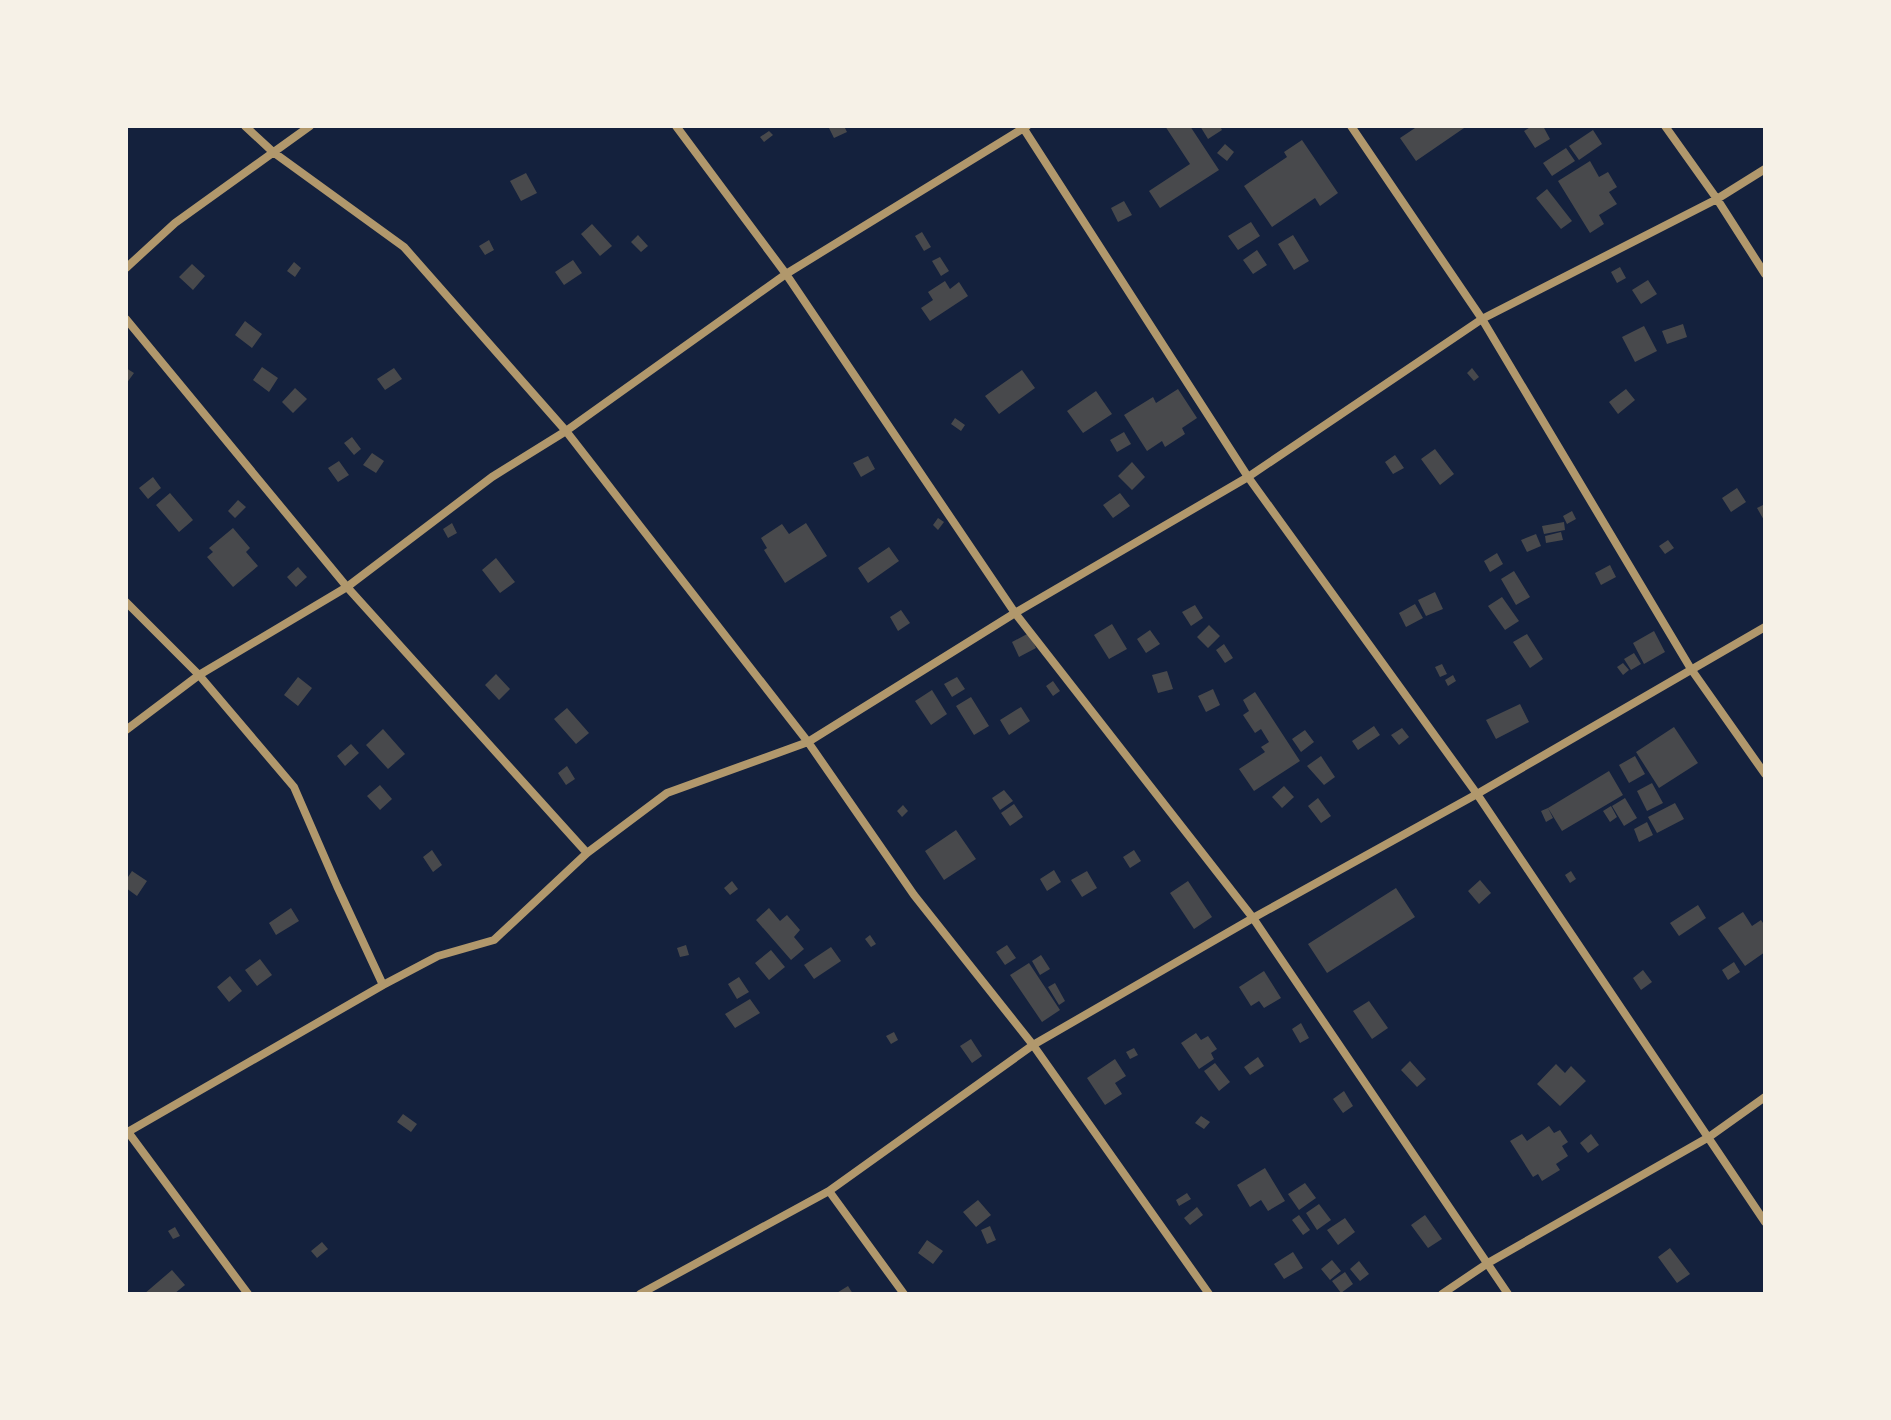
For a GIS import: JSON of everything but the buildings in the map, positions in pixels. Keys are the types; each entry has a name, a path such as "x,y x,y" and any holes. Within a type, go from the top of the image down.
{"street":[{"path":"245,126 273,152 404,247 566,431 808,742 914,895 1033,1045 1209,1294"},
{"path":"126,268 175,223 310,126"},
{"path":"676,126 786,274 1015,613 1253,918 1508,1294"},
{"path":"1351,126 1482,319 1691,669 1765,774"},
{"path":"1665,126 1765,274"},
{"path":"126,730 199,675 347,587 492,477 566,431 786,274 1024,127 1248,477 1477,794 1765,1222"},
{"path":"248,1294 127,1132 438,956 494,940 587,853 667,793 808,742 1015,613 1248,477 1482,319 1717,199 1765,169"},
{"path":"126,319 347,587 587,853"},
{"path":"126,602 199,675 294,787 383,985"},
{"path":"640,1294 829,1191 1033,1045 1765,627"},
{"path":"1442,1294 1488,1263 1709,1137 1765,1097"},
{"path":"829,1191 904,1294"}]}
